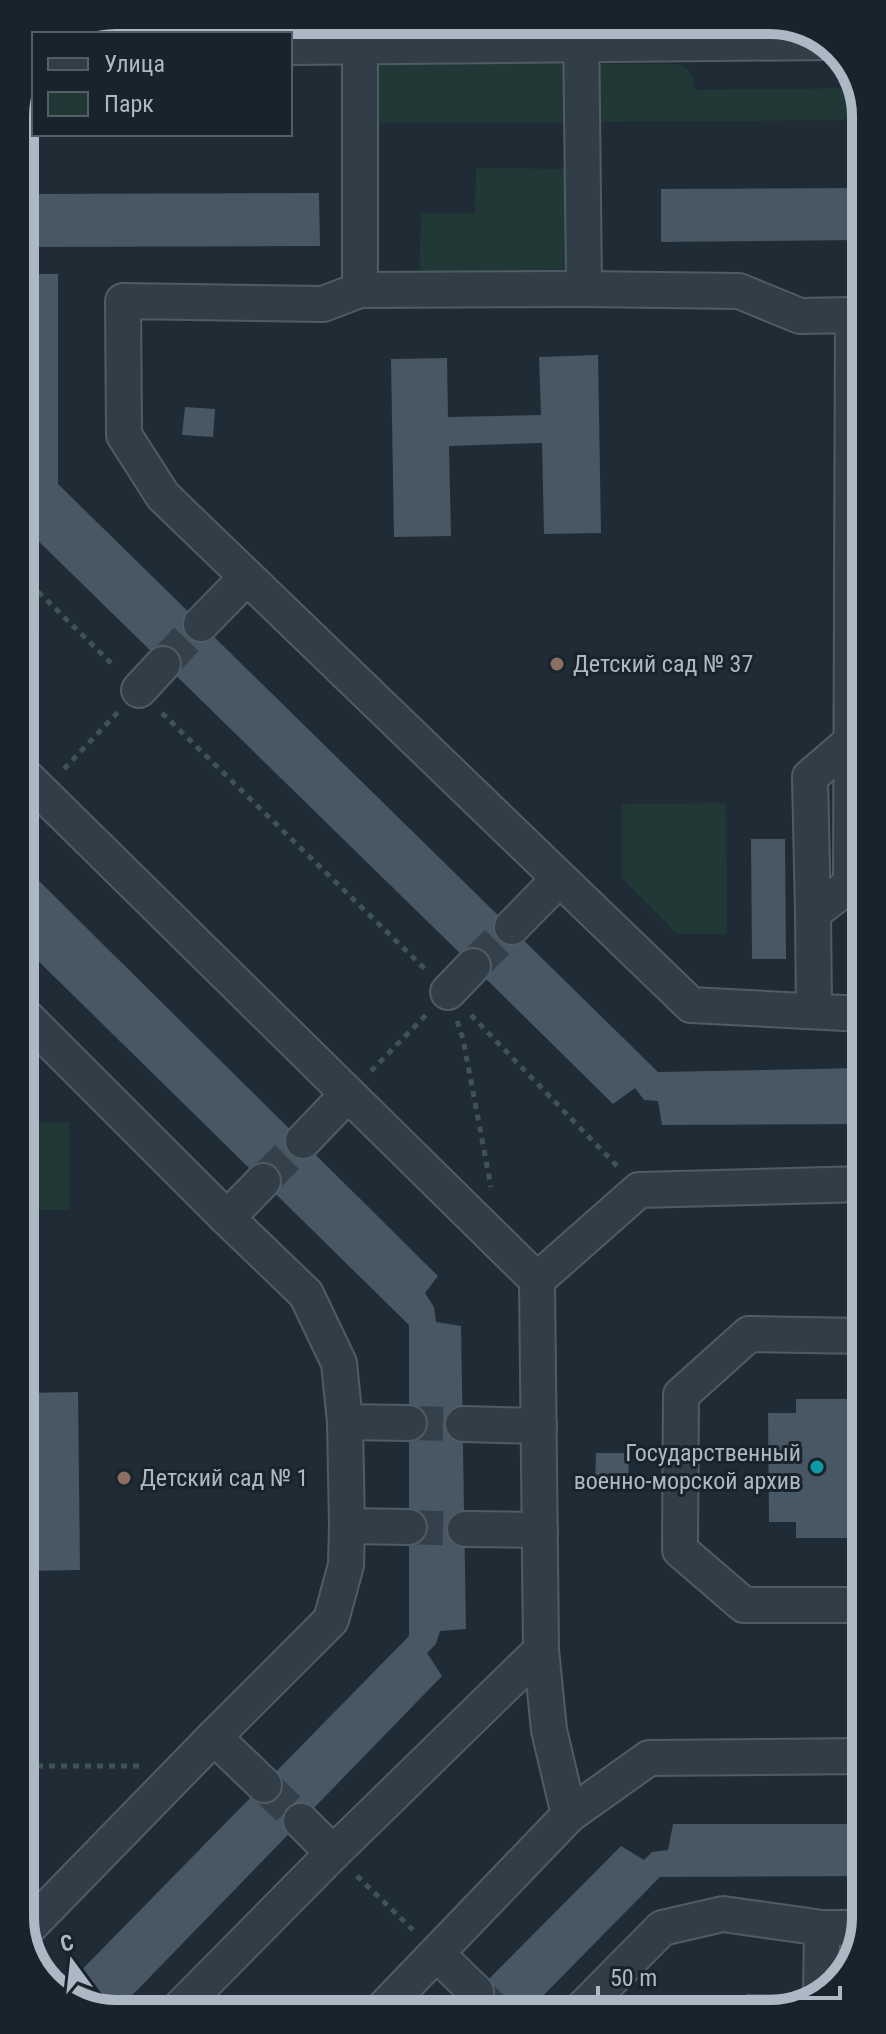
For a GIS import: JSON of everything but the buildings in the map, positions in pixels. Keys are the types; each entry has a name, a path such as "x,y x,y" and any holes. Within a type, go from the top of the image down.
{"street":[{"path":"292,47 361,34"},
{"path":"360,290 366,34"},
{"path":"584,289 596,34"},
{"path":"643,34 802,41"},
{"path":"852,315 800,316 739,291 360,290 323,304 123,301 124,435 163,496 691,1005 852,1013"},
{"path":"201,624 247,577"},
{"path":"139,690 163,664"},
{"path":"34,798 348,1094 537,1280 541,1650 549,1730 569,1815"},
{"path":"814,1011 813,913 851,884 852,812"},
{"path":"512,927 559,879"},
{"path":"448,992 473,966"},
{"path":"34,1025 306,1294 339,1363 345,1422 347,1526 346,1565 331,1620 34,1921"},
{"path":"303,1141 348,1094"},
{"path":"227,1218 263,1181"},
{"path":"537,1280 639,1190 852,1184"},
{"path":"852,1336 749,1334 681,1395 680,1550 744,1605 852,1605"},
{"path":"345,1422 409,1423"},
{"path":"463,1424 539,1426"},
{"path":"347,1526 409,1527"},
{"path":"465,1529 540,1530"},
{"path":"188,2000 541,1650"},
{"path":"214,1737 264,1785"},
{"path":"392,2000 569,1815 649,1758 852,1756"},
{"path":"301,1821 333,1853"},
{"path":"591,2000 662,1928 723,1914 822,1928 851,1928"},
{"path":"821,1982 822,1928"},
{"path":"437,1954 476,1992"}],"path":[{"path":"34,588 448,992 639,1190"},
{"path":"34,788 139,690"},
{"path":"348,1094 448,992"},
{"path":"448,992 463,1039 502,1246"},
{"path":"34,1766 186,1766"},
{"path":"333,1853 437,1954"}],"green space":[{"path":"375,64 568,64 568,123 375,123"},
{"path":"600,64 680,64 691,75 695,90 847,88 852,116 852,120 600,122"},
{"path":"476,168 565,169 563,281 419,278 421,213 475,213"},
{"path":"726,803 727,934 677,934 622,878 622,804"},
{"path":"69,1122 70,1210 34,1210 34,1123"}],"tunnel":[{"path":"163,664 201,624"},
{"path":"473,966 512,927"},
{"path":"263,1181 303,1141"},
{"path":"409,1423 463,1424"},
{"path":"409,1527 465,1529"},
{"path":"264,1785 301,1821"},
{"path":"476,1992 484,2000"}],"place":[{"name":"Детский сад № 37","path":"557,664"},
{"name":"Государственный военно-морской архив","path":"817,1467"},
{"name":"Детский сад № 1","path":"124,1478"}]}
